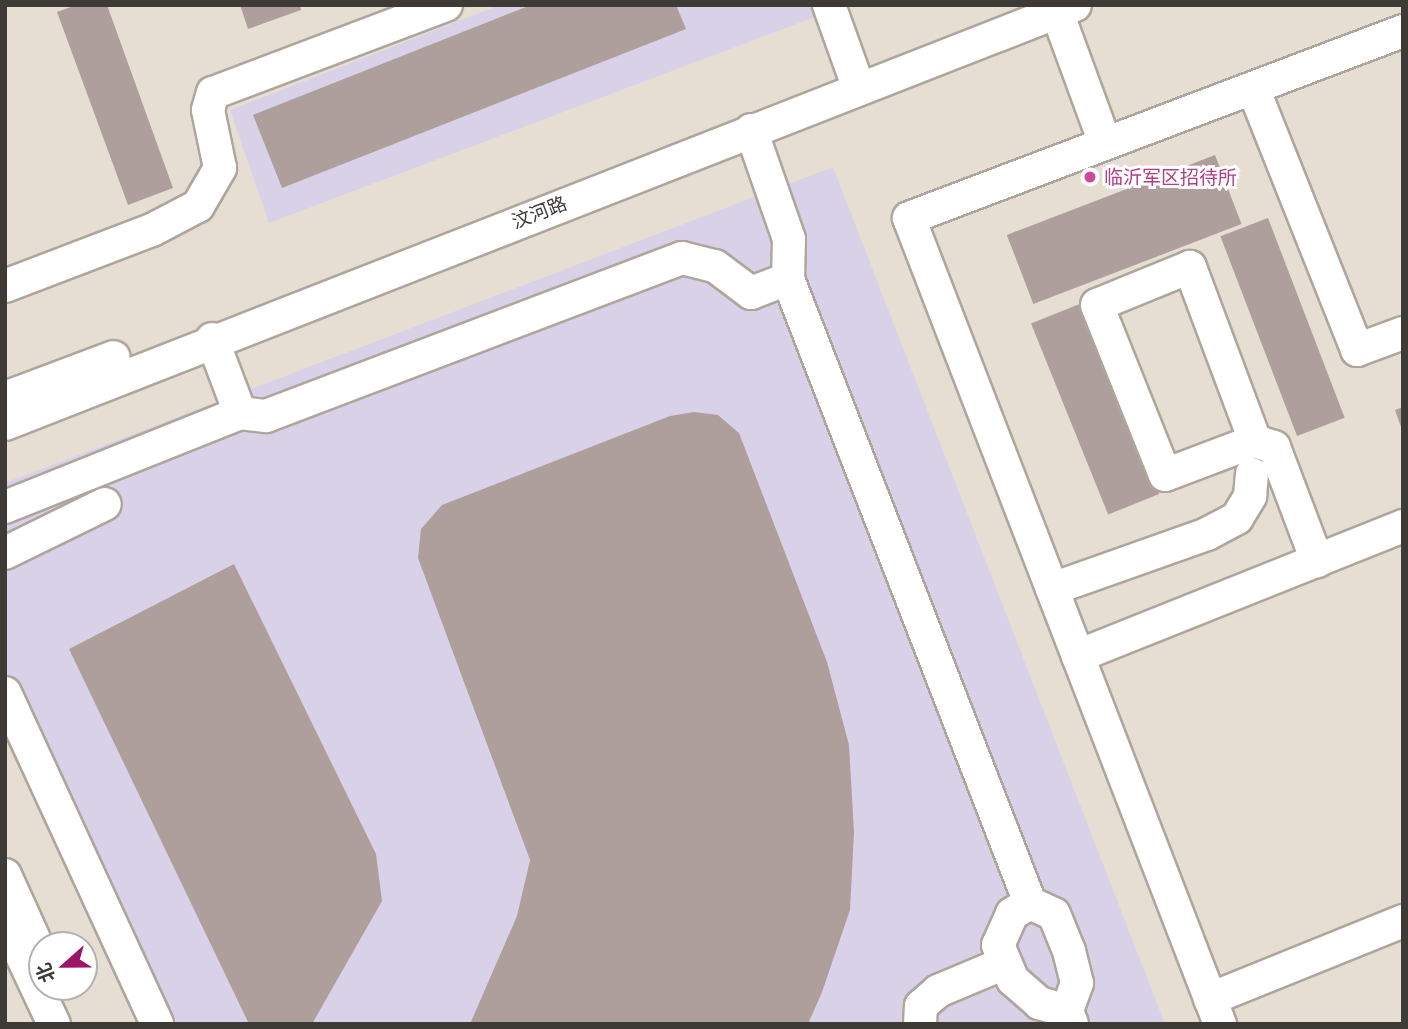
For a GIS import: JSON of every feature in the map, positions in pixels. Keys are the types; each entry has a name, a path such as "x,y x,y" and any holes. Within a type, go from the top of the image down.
{"street":[{"path":"5,286 152,230 198,206 220,168 208,110 213,93 446,5"},
{"path":"829,5 854,75"},
{"path":"1055,8 1105,143"},
{"name":"汶河路","path":"5,398 854,75 1055,8"},
{"name":"汶河路","path":"5,424 212,339 751,130 1055,8"},
{"path":"1403,32 909,218 1215,1011 1403,921"},
{"path":"1253,88 1357,350 1403,332"},
{"path":"751,130 789,239 788,279 1030,903 1054,914 1069,951 1077,983 1070,1017 1039,1003 1013,980 998,945 1012,914 1030,903"},
{"path":"5,506 240,413 266,416 682,258 715,266 751,293 788,279"},
{"path":"1255,442 1190,267 1097,305 1165,475 1255,442 1274,447 1317,561"},
{"path":"212,339 240,413"},
{"path":"1052,589 1207,534 1237,518 1250,496 1252,474"},
{"path":"5,553 105,504"},
{"path":"1078,656 1403,526"},
{"path":"5,693 157,1024"},
{"path":"5,875 31,931"},
{"path":"5,920 54,1024"},
{"path":"920,1024 921,1006 937,990 1005,962"},
{"path":"62,1001 73,1024"}],"shaded area":[{"path":"500,5 847,5 269,223 230,110"},
{"path":"833,167 1165,1024 139,1024 5,735 5,483"}],"building":[{"path":"76,5 107,5 173,188 128,205 57,12"},
{"path":"240,5 300,5 301,10 248,29"},
{"path":"531,5 676,5 686,29 282,188 253,115"},
{"path":"1215,155 1242,224 1033,304 1007,235"},
{"path":"1268,218 1345,418 1297,436 1220,236"},
{"path":"1082,303 1159,494 1108,515 1031,324"},
{"path":"1403,407 1403,430 1402,430 1395,410"},
{"path":"694,412 718,415 739,433 827,662 849,745 854,832 850,910 822,992 808,1024 470,1024 517,916 530,860 418,558 421,529 442,505 670,416"},
{"path":"234,564 376,854 382,901 312,1024 249,1024 69,649"}],"place":[{"name":"临沂军区招待所","path":"1090,177"}]}
